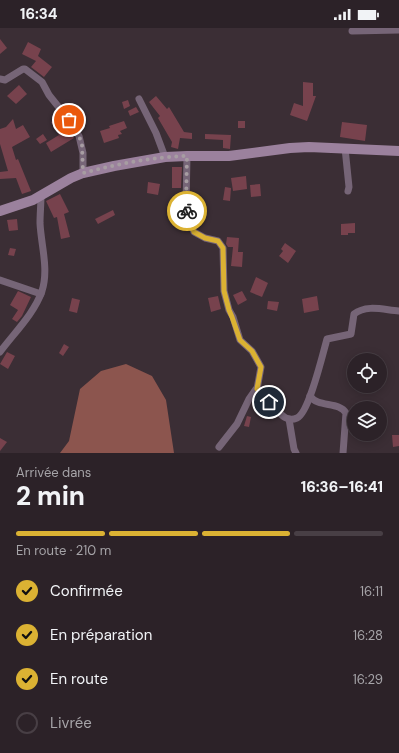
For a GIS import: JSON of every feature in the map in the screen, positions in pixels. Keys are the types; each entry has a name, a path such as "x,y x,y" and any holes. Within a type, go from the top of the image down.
{"street":[{"path":"352,31 399,30"},
{"path":"0,79 5,80 25,69 42,82 49,95 69,120 79,136 83,153 83,173"},
{"path":"138,99 156,133 165,157"},
{"path":"0,211 23,204 70,178 83,173 165,157 223,157 290,148 345,148 399,151"},
{"path":"345,148 349,187 348,190"},
{"path":"187,156 186,204 189,220 194,232 205,238 218,241 223,248 224,291 229,310 240,340 252,351 261,367 257,389 254,390 237,424 219,447"},
{"path":"0,352 35,306 41,294 45,278 45,263 40,223 41,195"},
{"path":"0,280 41,294"},
{"path":"257,389 284,418 299,418 310,396 327,339 351,334 354,314 360,310 367,308 399,311"},
{"path":"310,396 312,399 321,403 341,407 346,413 343,453"},
{"path":"289,419 296,453"}],"shaded area":[{"path":"126,364 152,376 166,400 174,453 60,453 69,441 80,389 101,371"}],"building":[{"path":"0,39 7,48 0,54"},
{"path":"28,42 41,49 38,56 52,67 44,77 31,67 36,61 22,54"},
{"path":"303,82 313,83 313,96 316,96 307,121 290,115 294,103 303,106"},
{"path":"19,85 27,94 16,104 7,96"},
{"path":"156,96 167,109 169,107 184,132 192,133 192,139 180,138 178,149 171,147 172,142 158,118 160,116 149,102"},
{"path":"128,100 130,106 124,109 122,102"},
{"path":"136,107 139,112 130,116 128,111"},
{"path":"80,113 86,121 79,126 74,118"},
{"path":"59,117 74,138 51,152 46,143 59,135 51,122"},
{"path":"13,119 16,129 23,125 30,137 12,147 16,160 18,159 31,191 22,194 16,178 0,179 0,172 8,171 0,144 0,129 6,127"},
{"path":"124,121 127,128 120,131 122,134 118,135 119,138 104,143 100,131"},
{"path":"238,121 245,121 245,128 238,128"},
{"path":"342,122 367,125 365,141 340,137"},
{"path":"43,134 47,140 40,144 36,139"},
{"path":"205,134 231,135 230,149 223,148 223,140 205,139"},
{"path":"172,167 182,167 181,188 172,188"},
{"path":"246,176 247,189 233,191 231,178"},
{"path":"148,182 160,184 158,195 147,193"},
{"path":"260,184 261,196 251,197 250,185"},
{"path":"225,187 231,188 230,201 223,200"},
{"path":"60,194 69,212 64,214 70,237 61,239 57,217 54,218 46,201"},
{"path":"113,210 115,215 98,224 95,219"},
{"path":"17,219 18,230 9,231 7,220"},
{"path":"355,223 355,233 341,235 341,224"},
{"path":"227,237 239,238 238,252 243,252 242,267 231,266 233,247 228,247 226,244"},
{"path":"285,243 296,251 288,263 279,256 283,251 281,249"},
{"path":"10,248 16,249 14,256 8,255"},
{"path":"256,277 268,283 262,297 250,292"},
{"path":"18,291 31,297 22,316 17,322 12,319 18,310 10,305"},
{"path":"242,291 247,300 238,305 233,295"},
{"path":"218,296 221,309 211,312 208,298"},
{"path":"317,296 319,310 304,313 302,299"},
{"path":"72,298 80,300 77,313 69,311"},
{"path":"268,301 279,302 277,311 267,309"},
{"path":"64,344 69,347 63,356 59,353"},
{"path":"7,352 15,356 8,369 0,364"},
{"path":"247,416 251,417 249,427 244,426"},
{"path":"392,435 399,435 399,446 393,447"},
{"path":"0,438 7,442 0,451"}],"way so far":[{"path":"69,120 79,136 82,145 83,173 172,156 187,156 187,211"}],"route":[{"path":"187,211 194,232 205,238 218,241 223,248 222,283 229,310 240,340 252,351 261,367 257,389 269,402"}]}
